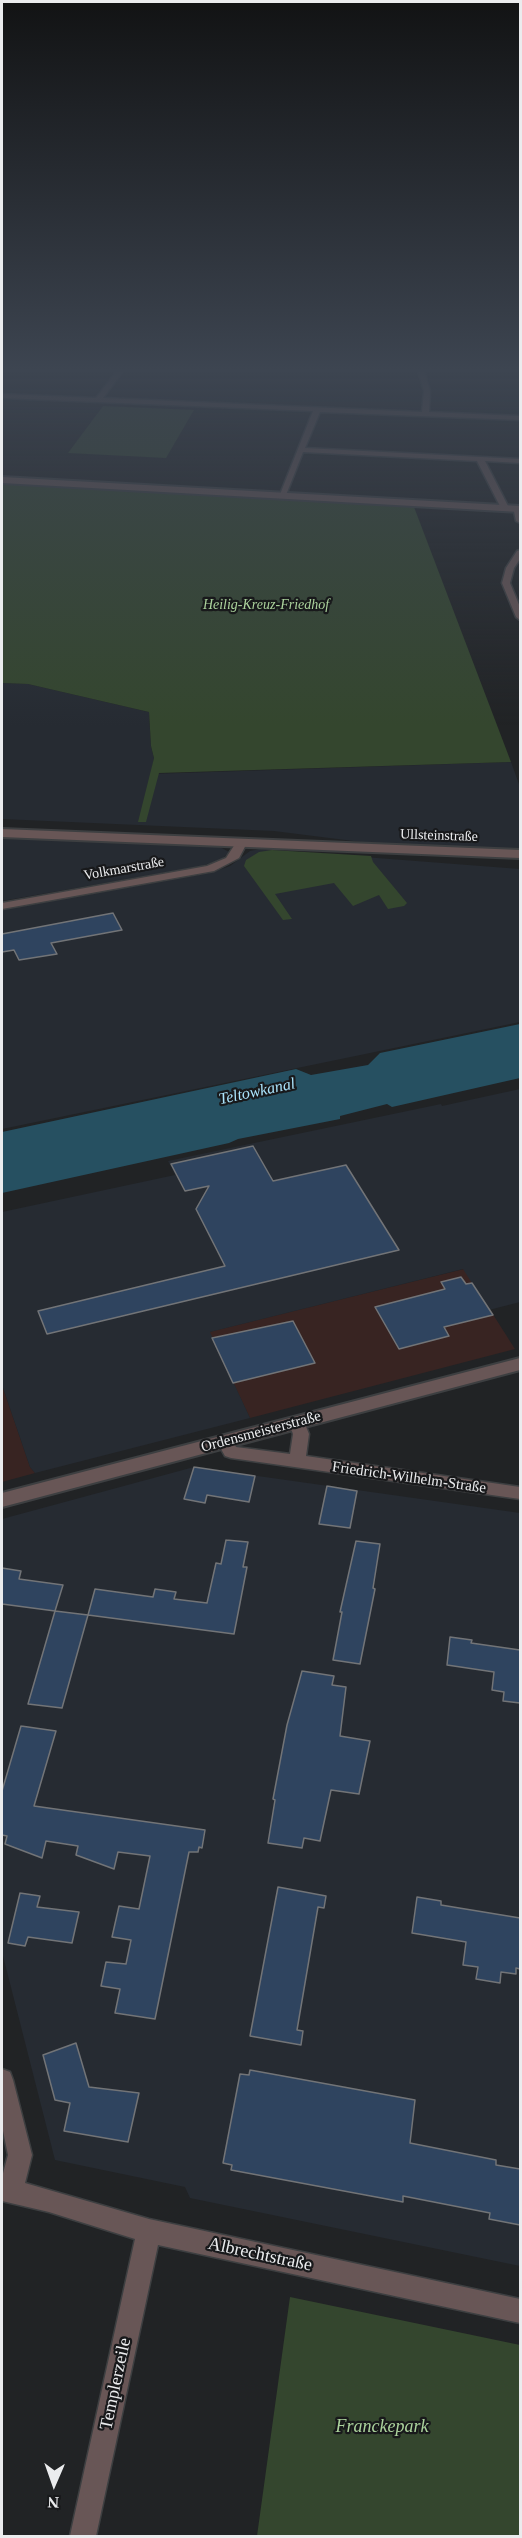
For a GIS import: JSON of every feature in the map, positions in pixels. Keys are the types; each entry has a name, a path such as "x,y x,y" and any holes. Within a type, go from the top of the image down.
{"street":[{"path":"178,489 518,509 520,521"},
{"path":"282,495 284,489"},
{"path":"495,489 505,508"},
{"path":"520,553 507,574 508,591 520,617"},
{"path":"508,591 520,591"},
{"name":"Ullsteinstraße","path":"2,823 357,847 520,854"},
{"name":"Ullsteinstraße","path":"2,833 114,832"},
{"name":"Volkmarstraße","path":"2,906 210,868 236,856 243,838"},
{"name":"Ordensmeisterstraße","path":"2,1500 520,1364"},
{"path":"297,1423 301,1434 297,1462"},
{"name":"Friedrich-Wilhelm-Straße","path":"225,1442 231,1452 520,1493"},
{"path":"2,2080 20,2155 6,2190"},
{"name":"Albrechtstraße","path":"6,2190 49,2200 149,2231 520,2311"},
{"name":"Templerzeile","path":"84,2536 149,2231"}],"shaded area":[{"path":"2,683 28,684 149,712 154,758 151,774 511,762 520,787 520,849 369,843 274,831 2,819"},
{"path":"2,837 220,847 229,852 222,859 202,866 2,901"},
{"path":"260,849 520,869 520,1022 2,1129 2,910 210,873 230,866 250,851"},
{"path":"520,1089 520,1302 489,1310 463,1269 210,1332 250,1418 35,1473 30,1467 2,1385 2,1212 175,1175 168,1161"},
{"path":"464,1269 515,1349 250,1418 209,1332"},
{"path":"2,1385 30,1467 35,1473 2,1482"},
{"path":"194,1467 520,1513 520,2266 190,2198 185,2187 55,2160 2,1952 2,1519"}],"green space":[{"name":"Heilig-Kreuz-Friedhof","path":"2,489 99,489 414,507 511,762 159,773 146,822 138,822 154,758 149,712 28,684 2,683"},
{"path":"272,850 371,856 373,862 407,903 404,906 388,909 379,895 353,906 334,883 275,894 292,919 283,920 244,866 246,860 259,852"},
{"name":"Franckepark","path":"290,2297 520,2345 520,2536 257,2536"}],"water":[{"name":"Teltowkanal","path":"520,1024 520,1078 392,1107 387,1104 340,1116 340,1119 238,1139 229,1143 2,1193 2,1132 296,1069 311,1075 368,1065 380,1053"}],"building":[{"path":"113,913 122,930 51,943 57,954 19,960 14,950 2,952 2,934"},
{"path":"253,1146 273,1181 346,1165 399,1250 47,1334 38,1311 225,1266 196,1209 209,1186 185,1191 171,1164"},
{"path":"461,1277 466,1284 472,1283 493,1315 444,1327 449,1336 399,1349 375,1307 445,1289 441,1282"},
{"path":"293,1321 315,1363 233,1383 212,1338"},
{"path":"194,1467 255,1476 249,1502 207,1495 205,1503 184,1499"},
{"path":"327,1486 357,1491 350,1528 319,1524"},
{"path":"226,1540 248,1542 243,1567 247,1567 234,1634 88,1615 95,1589 153,1597 155,1589 176,1592 174,1599 207,1603 216,1563 221,1564"},
{"path":"356,1541 380,1544 373,1588 375,1589 360,1664 333,1660 342,1612 340,1612"},
{"path":"2,1568 21,1571 19,1579 63,1585 55,1611 2,1604"},
{"path":"55,1611 88,1615 62,1708 28,1704"},
{"path":"450,1637 472,1640 471,1643 520,1650 520,1703 503,1701 504,1692 492,1690 494,1672 447,1665"},
{"path":"302,1671 334,1676 332,1685 346,1687 340,1736 370,1741 359,1794 331,1790 320,1841 304,1838 302,1848 268,1843 275,1800 273,1799 287,1725"},
{"path":"21,1726 56,1731 34,1806 205,1830 202,1848 199,1847 198,1852 189,1852 155,2019 115,2013 120,1989 101,1986 106,1962 126,1964 131,1940 112,1937 119,1906 139,1909 150,1856 118,1852 114,1869 76,1855 78,1846 46,1841 42,1858 5,1844 7,1836 2,1835 2,1791"},
{"path":"278,1887 326,1896 324,1908 318,1907 297,2030 303,2031 301,2045 250,2036"},
{"path":"20,1893 40,1896 37,1907 79,1912 72,1943 28,1937 25,1946 8,1943"},
{"path":"417,1897 441,1901 441,1905 520,1918 520,1969 516,1968 516,1974 501,1972 500,1983 476,1979 478,1967 463,1965 466,1942 412,1933"},
{"path":"76,2043 89,2087 139,2093 128,2142 64,2131 70,2103 55,2100 43,2055"},
{"path":"250,2070 415,2100 410,2143 496,2160 496,2165 520,2169 520,2225 489,2219 490,2213 403,2196 403,2202 231,2170 232,2165 223,2163 240,2074 249,2075"}]}
